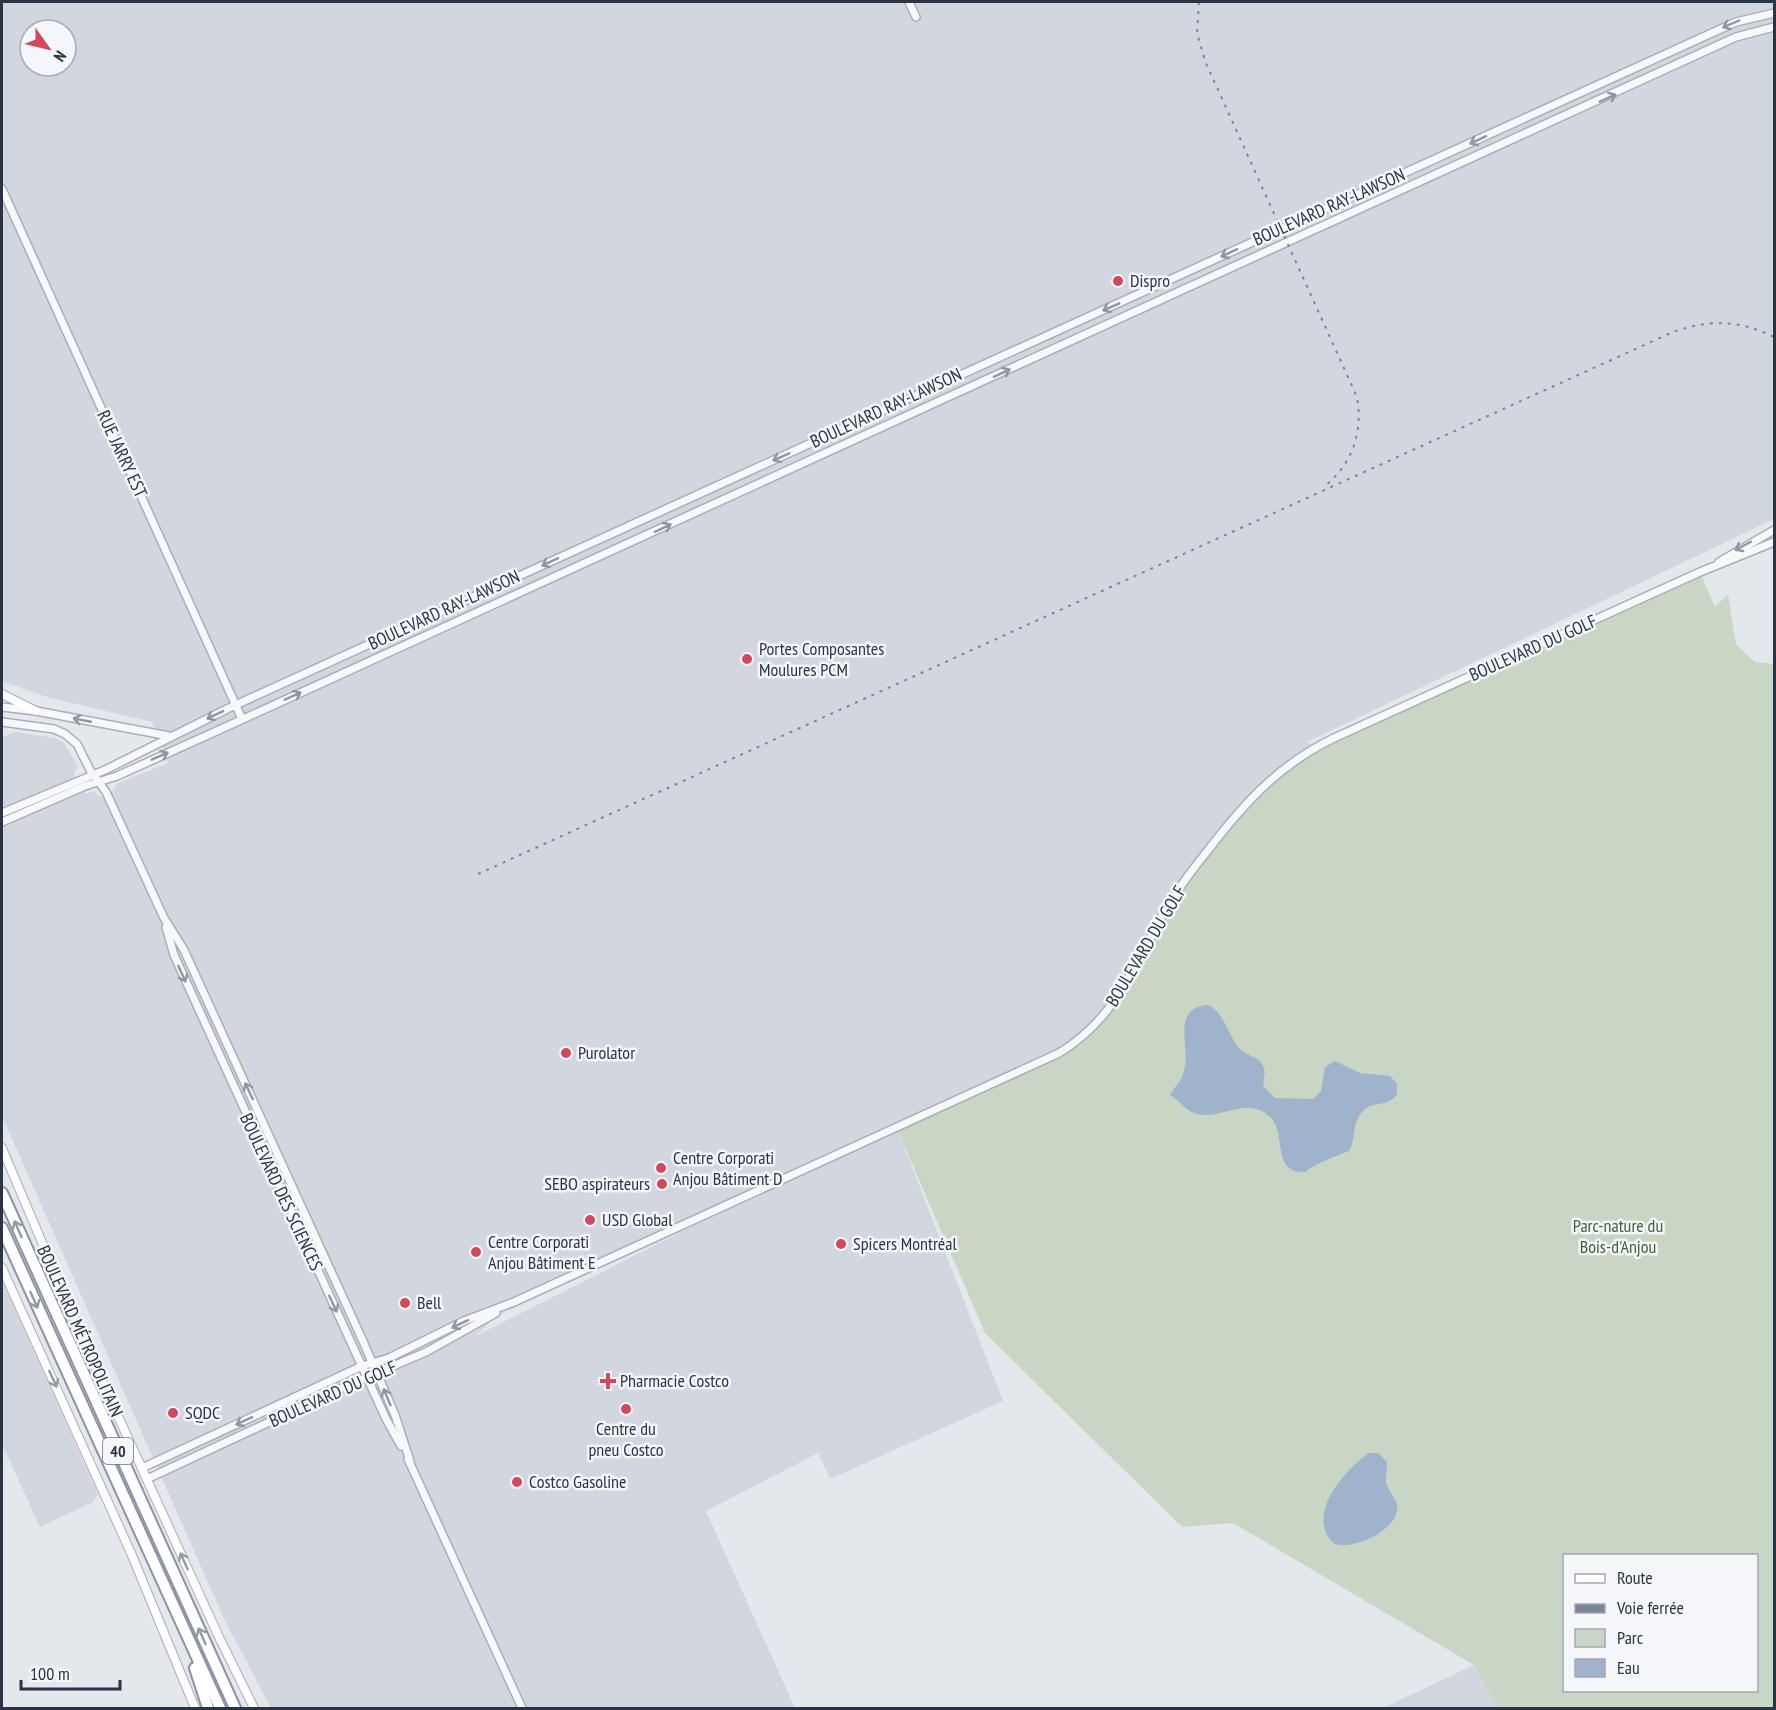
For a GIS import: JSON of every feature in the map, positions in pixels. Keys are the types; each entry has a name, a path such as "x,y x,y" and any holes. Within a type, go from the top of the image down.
{"highway":[{"name":"40","path":"2,1192 235,1708"},
{"name":"40","path":"2,1228 220,1708"},
{"path":"179,1620 208,1708"}],"main road":[{"path":"2,693 36,711"},
{"name":"BOULEVARD MÉTROPOLITAIN","path":"2,1148 48,1260 254,1708"},
{"path":"2,1268 131,1553 195,1708"}],"street":[{"path":"909,2 916,17"},
{"name":"BOULEVARD RAY-LAWSON","path":"2,813 93,774 168,736 1736,22 1774,13"},
{"name":"BOULEVARD RAY-LAWSON","path":"2,822 242,719 1555,122 1736,37 1774,27"},
{"path":"1548,107 1555,122"},
{"name":"RUE JARRY EST","path":"2,189 242,719"},
{"name":"BOULEVARD DU GOLF","path":"1714,566 1774,530"},
{"name":"BOULEVARD DU GOLF","path":"142,1468 362,1366 464,1321 514,1302 1059,1053 1077,1041 1108,1010 1130,979 1162,915 1189,875 1246,802 1284,768 1334,738 1714,566 1774,542"},
{"path":"337,659 343,673"},
{"path":"2,707 36,711 168,736"},
{"name":"BOULEVARD DES SCIENCES","path":"2,722 44,727 65,734 80,748 99,781 164,918 184,950 373,1363 410,1461"},
{"name":"BOULEVARD DES SCIENCES","path":"164,918 178,965 367,1377 410,1461 522,1708"},
{"name":"BOULEVARD DU GOLF","path":"147,1479 426,1352 514,1302"}],"shaded area":[{"path":"2,2 1774,2 1774,519 1307,742 1323,749 1082,1045 898,1131 1003,1401 830,1479 818,1453 706,1511 795,1708 271,1708 225,1621 2,1116 2,737 15,732 55,738 64,743 78,766 74,774 86,794 94,791 99,797 115,790 116,784 168,763 152,722 47,697 2,681","holes":["689,1228 476,1336 496,1316"]},
{"path":"2,1281 98,1494 93,1502 40,1527 2,1444"},
{"path":"1474,1665 1498,1708 1383,1708"}],"green space":[{"name":"Parc-nature du Bois-d'Anjou","path":"1700,572 1715,607 1728,594 1736,645 1755,662 1774,664 1774,1708 1498,1708 1474,1665 1233,1523 1182,1527 985,1333 898,1131 1059,1053 1108,1010 1162,915 1227,826 1302,755"}],"water":[{"path":"1208,1005 1221,1017 1241,1050 1262,1064 1264,1087 1275,1098 1313,1099 1321,1091 1325,1067 1335,1061 1360,1073 1390,1076 1397,1084 1397,1094 1385,1103 1371,1106 1363,1111 1355,1125 1349,1151 1319,1163 1305,1172 1294,1171 1283,1159 1275,1123 1261,1110 1243,1108 1215,1114 1197,1114 1170,1095 1184,1071 1184,1030 1189,1013 1196,1008"},
{"path":"1369,1453 1378,1453 1387,1462 1386,1482 1396,1500 1397,1511 1389,1525 1372,1537 1352,1544 1335,1544 1326,1533 1323,1521 1325,1508 1339,1482 1359,1460"}],"railway":[{"path":"1199,2 1197,33 1205,61 1357,397 1358,422 1354,446 1343,467 1326,485"},
{"path":"478,874 1673,332 1700,325 1725,323 1749,327 1774,337"}],"place":[{"name":"Dispro","path":"1118,281"},
{"name":"Portes Composantes Moulures PCM","path":"747,659"},
{"name":"Purolator","path":"566,1053"},
{"name":"Centre Corporati Anjou Bâtiment D","path":"661,1168"},
{"name":"SEBO aspirateurs","path":"662,1184"},
{"name":"USD Global","path":"590,1220"},
{"name":"Spicers Montréal","path":"841,1244"},
{"name":"Centre Corporati Anjou Bâtiment E","path":"476,1252"},
{"name":"Bell","path":"405,1303"},
{"name":"Pharmacie Costco","path":"608,1381"},
{"name":"Centre du pneu Costco","path":"626,1409"},
{"name":"SQDC","path":"173,1413"},
{"name":"Costco Gasoline","path":"517,1482"}]}
